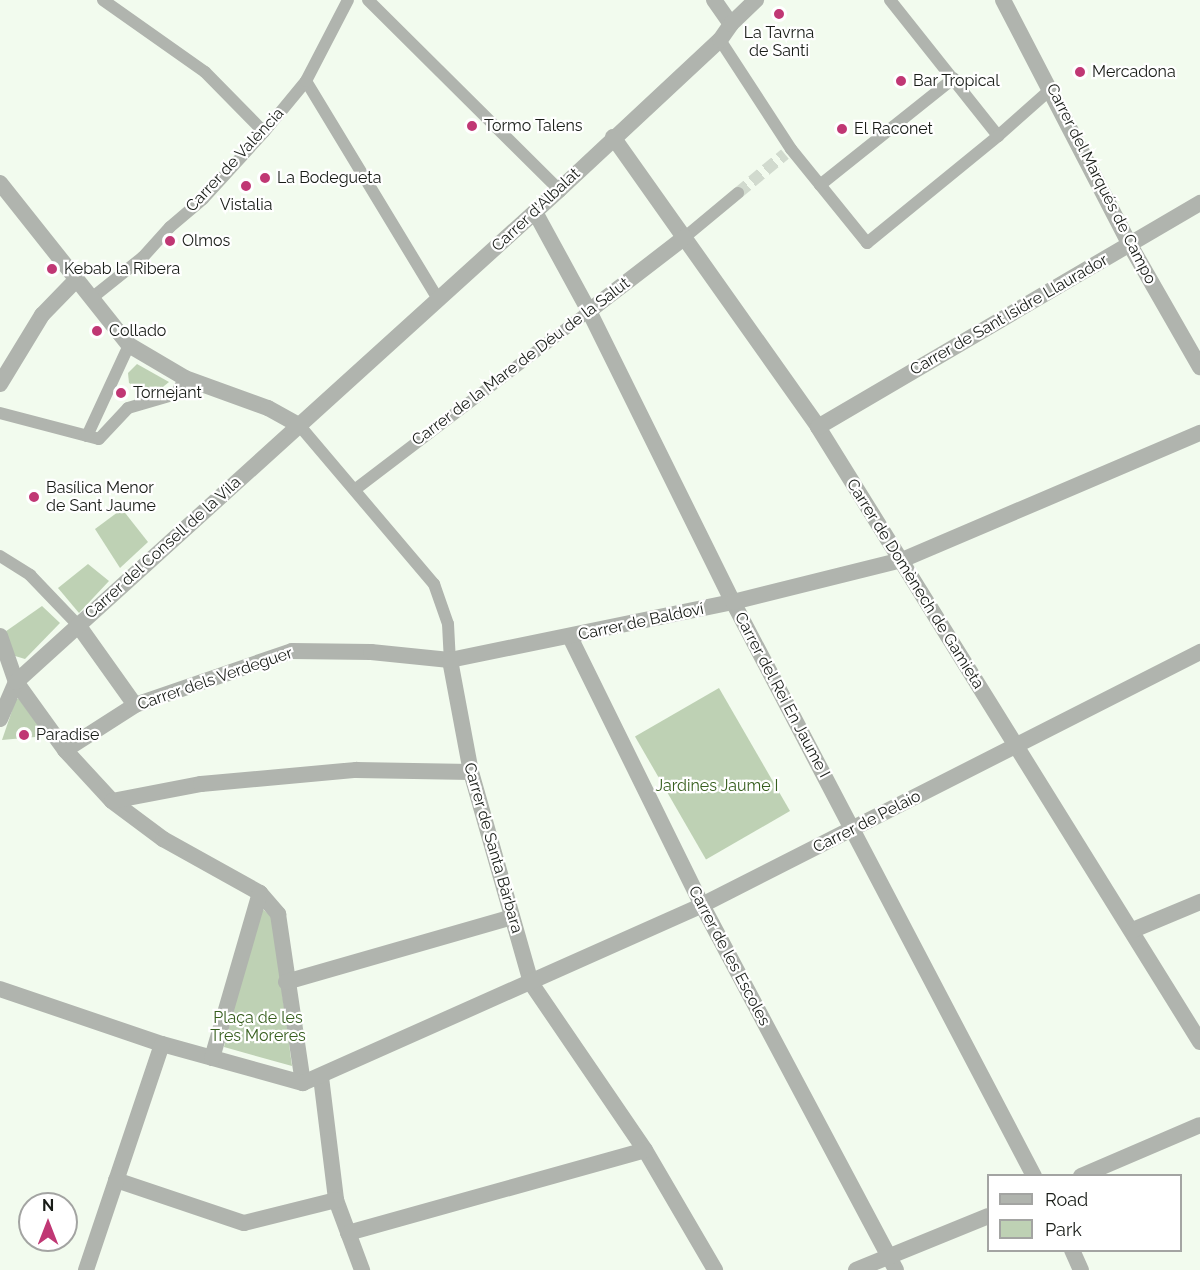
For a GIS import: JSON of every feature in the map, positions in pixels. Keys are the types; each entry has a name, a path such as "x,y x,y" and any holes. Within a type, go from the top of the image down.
{"street":[{"path":"103,0 205,72 264,132"},
{"name":"Carrer de València","path":"93,297 143,257 170,226 203,199 264,132 306,81 348,0"},
{"path":"368,0 560,190"},
{"path":"714,0 731,24"},
{"name":"Carrer d'Albalat","path":"305,420 560,190 613,137 720,40 731,24 756,0"},
{"path":"890,0 998,136"},
{"name":"Carrer del Marqués de Campo","path":"1004,0 1052,88 1130,245 1200,367"},
{"path":"720,40 788,152 820,185 867,243 998,136 1052,88"},
{"path":"820,185 954,78"},
{"path":"306,81 438,299"},
{"name":"Carrer de Domènech de Gamieta","path":"613,137 818,427 902,560 1014,747 1133,930 1200,1042"},
{"path":"0,183 129,345 185,378 305,420"},
{"path":"685,237 738,193"},
{"name":"Carrer de Sant Isidre Llaurador","path":"818,427 1200,202"},
{"name":"Carrer del Rei En Jaume I","path":"535,212 589,310 733,602 1033,1174"},
{"name":"Carrer de la Mare de Déu de la Salut","path":"357,488 685,237"},
{"path":"0,384 42,315 77,279"},
{"path":"87,436 129,345"},
{"path":"0,413 99,439 128,408 176,394 185,378"},
{"name":"Carrer de Santa Bàrbara","path":"305,420 434,584 448,624 450,660 471,772 531,983 645,1150 716,1270"},
{"name":"Carrer del Consell de la Vila","path":"16,682 305,420"},
{"name":"Carrer de Baldoví","path":"450,660 733,602 902,560 1200,433"},
{"path":"0,556 30,575 78,625 135,705"},
{"path":"0,636 16,682 65,750 112,801 163,839 260,894 278,914 286,982 303,1083 162,1044 0,988"},
{"name":"Carrer de les Escoles","path":"570,637 702,905 893,1264"},
{"name":"Carrer dels Verdeguer","path":"65,750 135,705 292,651 371,652 450,660"},
{"name":"Carrer de Pelaio","path":"303,1083 321,1077 702,905 1200,652"},
{"path":"0,719 16,682"},
{"path":"112,801 201,784 356,770 471,772"},
{"path":"212,1058 260,894"},
{"path":"1133,930 1200,902"},
{"path":"286,982 512,917"},
{"path":"86,1270 162,1044"},
{"path":"321,1077 336,1200 362,1270"},
{"path":"1086,1174 1200,1125"},
{"path":"348,1233 645,1150"},
{"path":"116,1180 244,1223 336,1200"},
{"path":"856,1270 893,1264 987,1217"},
{"path":"1072,1252 1081,1270"}],"green space":[{"path":"137,364 169,382 153,395 129,383 128,373"},
{"path":"122,509 148,542 120,568 95,529"},
{"path":"88,564 109,581 79,613 58,588"},
{"path":"42,606 60,623 25,659 15,656 2,634"},
{"name":"Jardines Jaume I","path":"719,688 790,811 706,859 635,736"},
{"path":"16,699 19,699 46,736 2,740"},
{"name":"Plaça de les Tres Moreres","path":"260,907 272,917 292,1066 224,1047"}],"tunnel":[{"path":"738,193 785,154"}],"place":[{"name":"La Tavrna de Santi","path":"779,14"},
{"name":"Mercadona","path":"1080,72"},
{"name":"Bar Tropical","path":"901,81"},
{"name":"Tormo Talens","path":"472,126"},
{"name":"El Raconet","path":"842,129"},
{"name":"La Bodegueta","path":"265,178"},
{"name":"Vistalia","path":"246,186"},
{"name":"Olmos","path":"170,241"},
{"name":"Kebab la Ribera","path":"52,269"},
{"name":"Collado","path":"97,331"},
{"name":"Tornejant","path":"121,393"},
{"name":"Basílica Menor de Sant Jaume","path":"34,497"},
{"name":"Paradise","path":"24,735"}]}
